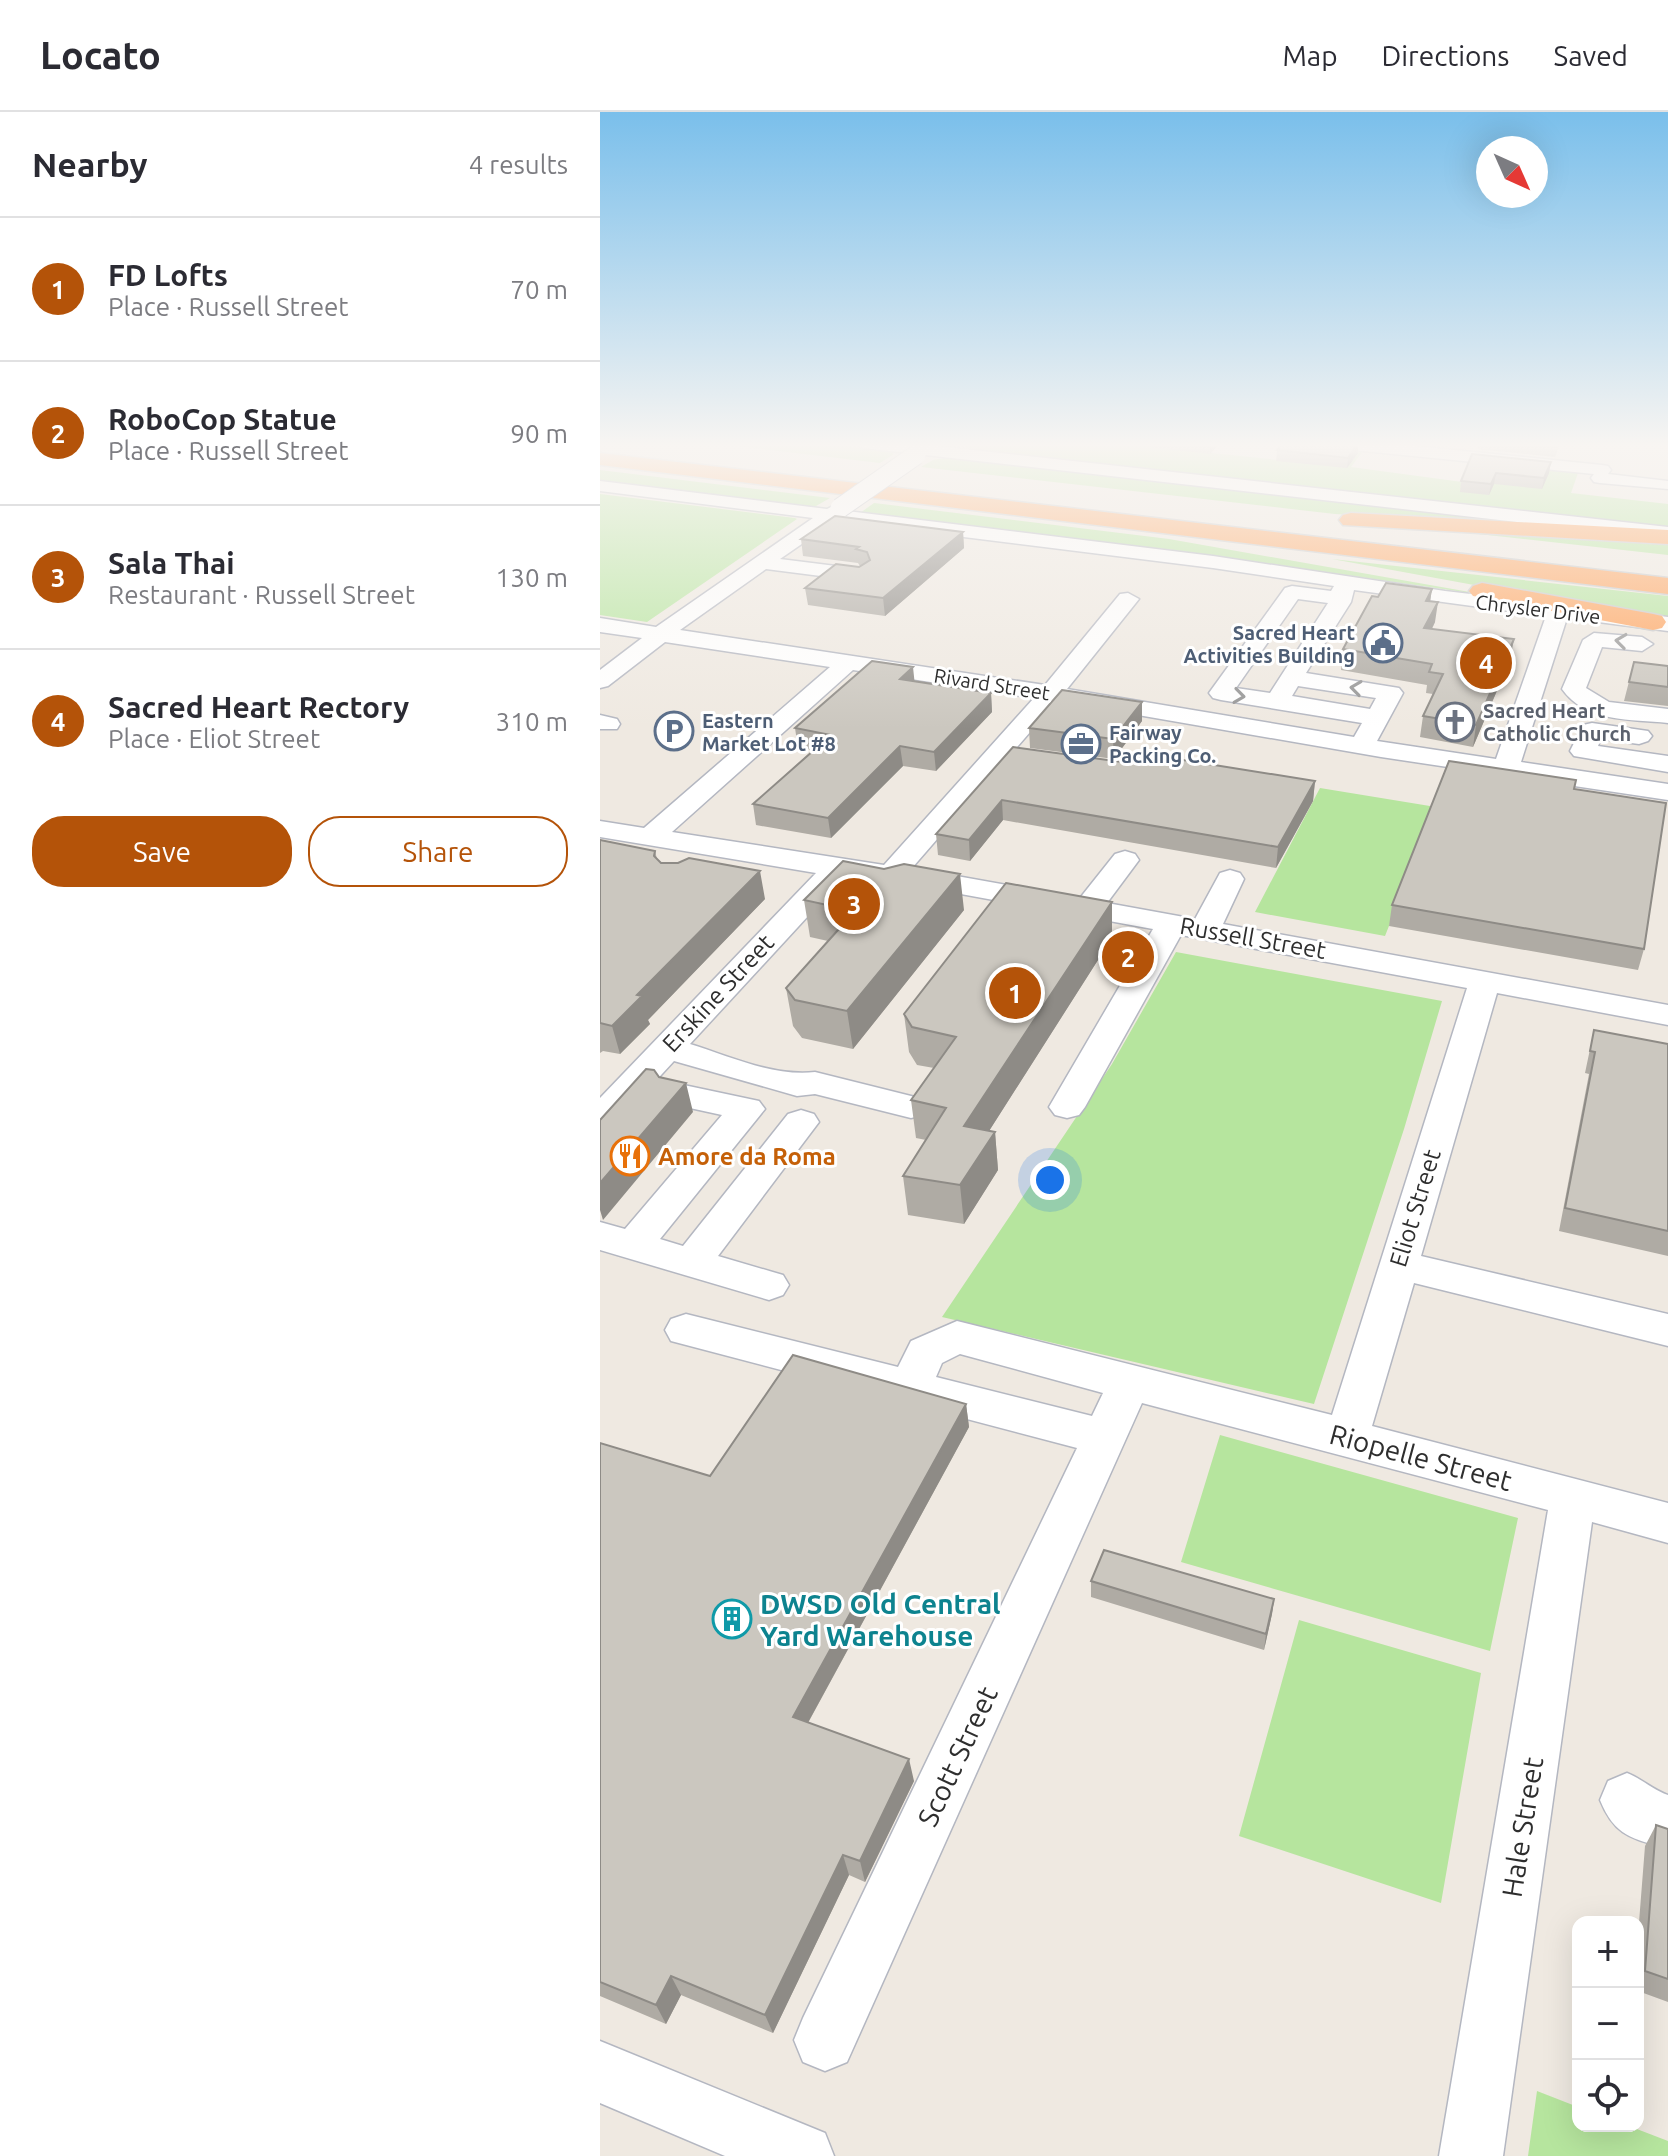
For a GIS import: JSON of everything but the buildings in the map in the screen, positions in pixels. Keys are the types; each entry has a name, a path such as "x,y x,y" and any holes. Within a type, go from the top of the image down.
{"highway":[{"path":"1182,538 1661,623"},
{"path":"1266,538 1668,586"},
{"path":"1438,538 1668,565"}],"street":[{"path":"600,681 659,634 798,538"},
{"name":"Chrysler Drive","path":"1033,538 1188,559 1345,590 1661,623"},
{"path":"763,563 860,575"},
{"path":"1277,701 1345,590"},
{"path":"1345,590 1292,592 1221,693 1378,718"},
{"path":"893,873 1051,693 1128,599"},
{"path":"1558,611 1506,768 1668,792"},
{"name":"Rivard Street","path":"600,625 1051,693 1409,764 1506,768"},
{"path":"1668,647 1594,640 1574,689 1579,698 1591,705 1668,716"},
{"path":"696,662 720,643"},
{"path":"804,656 777,686 804,702"},
{"path":"1587,660 1641,667"},
{"path":"649,838 684,795 804,702 849,662"},
{"path":"1292,678 1391,693 1363,754"},
{"path":"1668,740 1592,730 1583,751 1668,764"},
{"path":"998,754 1033,758"},
{"name":"Russell Street","path":"600,829 837,868 893,873 1668,1015"},
{"path":"687,874 712,848"},
{"path":"1088,908 1125,860"},
{"name":"Erskine Street","path":"605,1105 666,1048 837,868"},
{"path":"1205,929 1230,879"},
{"path":"1067,1107 1171,923"},
{"name":"Eliot Street","path":"1347,1437 1485,980"},
{"path":"666,1048 740,1063 797,1085 815,1083 911,1107"},
{"path":"679,1095 747,1109 616,1241 769,1285"},
{"path":"692,1262 801,1122"},
{"path":"1398,1265 1668,1330"},
{"path":"686,1330 1104,1437"},
{"name":"Riopelle Street","path":"911,1386 926,1352 957,1337 1668,1523"},
{"name":"Scott Street","path":"825,2040 1104,1437 1151,1388"},
{"name":"Hale Street","path":"1471,2156 1573,1497"},
{"path":"600,2072 800,2156"}],"green space":[{"path":"600,538 769,538 647,622 600,615"},
{"path":"1074,538 1169,539 1498,597"},
{"path":"1518,538 1668,541 1668,555"},
{"path":"1332,559 1668,596 1668,617 1583,605"},
{"path":"1320,788 1436,807 1385,936 1255,912"},
{"path":"1176,952 1442,1001 1404,1129 1314,1404 942,1317 1112,1064"},
{"path":"1220,1435 1518,1518 1490,1651 1181,1562"},
{"path":"1299,1620 1481,1673 1441,1903 1239,1836"},
{"path":"1537,2091 1572,2105 1572,2132 1644,2132 1668,2141 1668,2156 1528,2156"}],"place":[{"name":"Sacred Heart Activities Building","path":"1383,643"},
{"name":"Sacred Heart Rectory","path":"1486,663"},
{"name":"Sacred Heart Catholic Church","path":"1455,722"},
{"name":"Eastern Market Lot #8","path":"674,731"},
{"name":"Fairway Packing Co.","path":"1081,744"},
{"name":"Sala Thai","path":"854,904"},
{"name":"RoboCop Statue","path":"1128,957"},
{"name":"FD Lofts","path":"1015,993"},
{"name":"Amore da Roma","path":"630,1156"},
{"name":"DWSD Old Central Yard Warehouse","path":"732,1619"}]}
